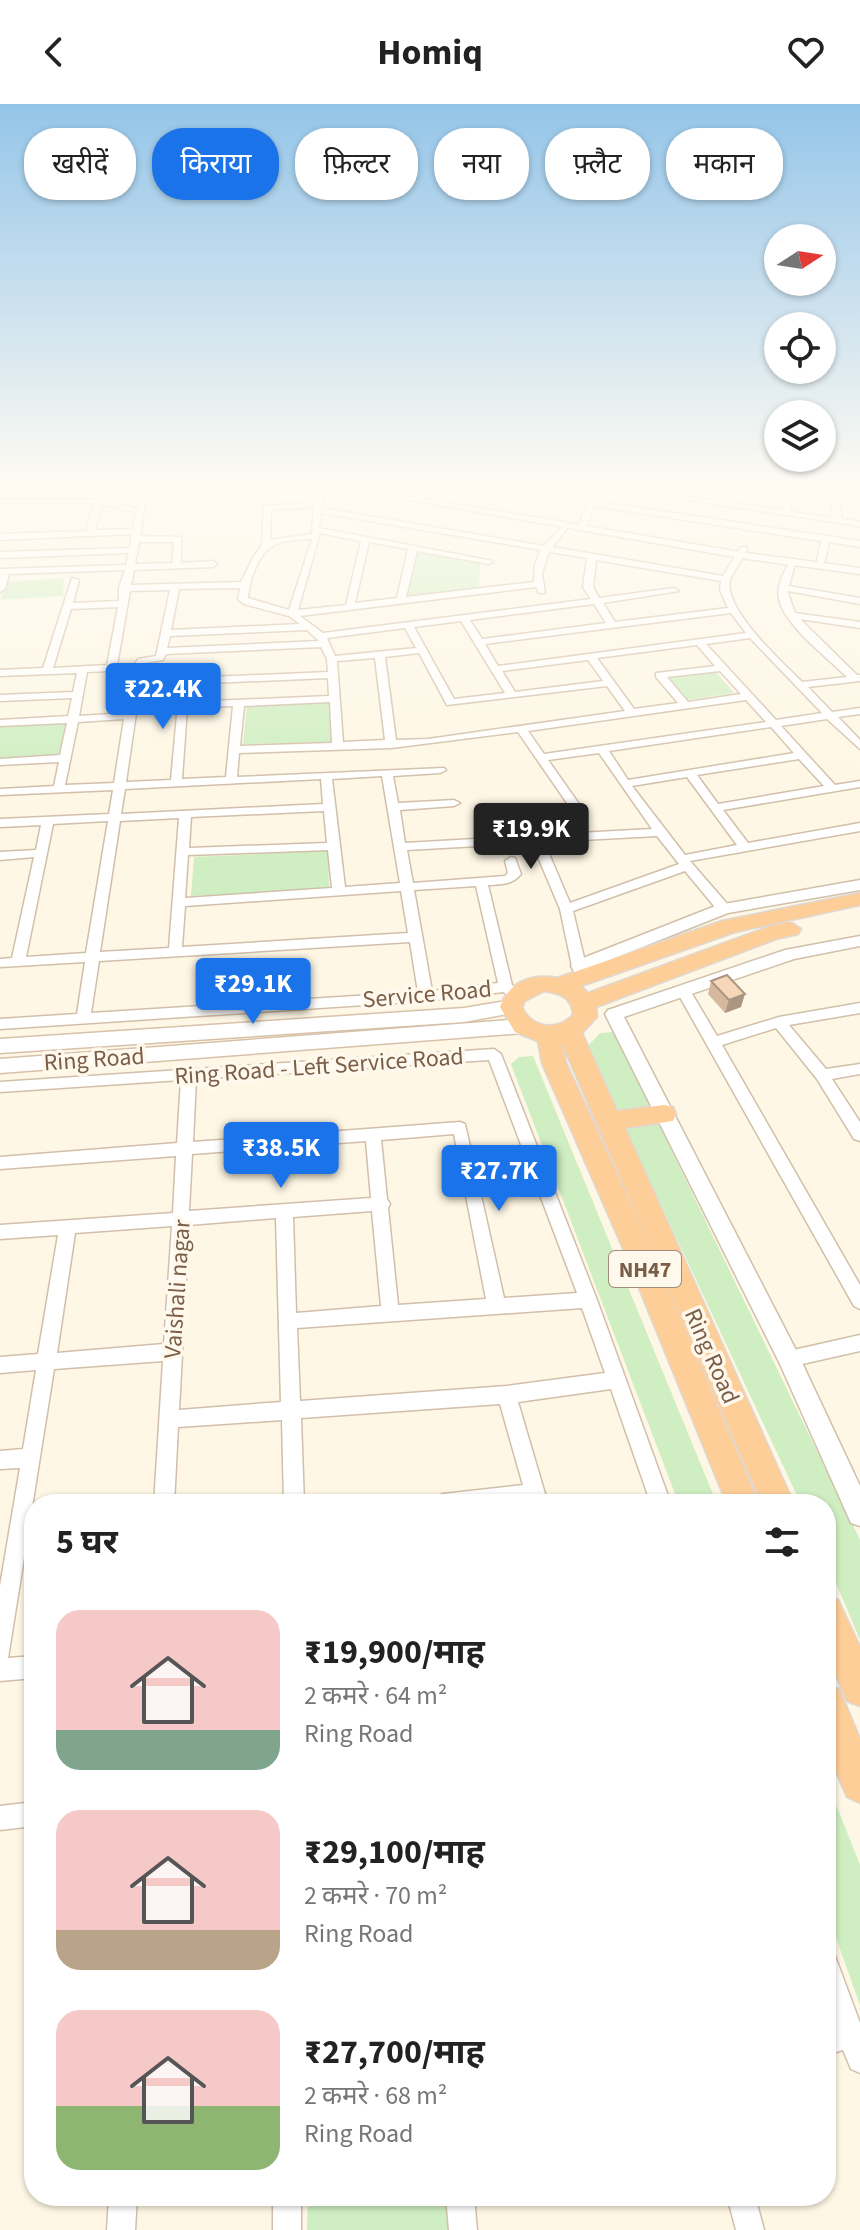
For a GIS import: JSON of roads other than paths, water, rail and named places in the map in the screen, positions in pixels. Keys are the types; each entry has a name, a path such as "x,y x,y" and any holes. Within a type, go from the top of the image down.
{"highway":[{"path":"561,985 582,971 730,926 860,899"},
{"path":"584,1003 771,933 860,915"},
{"path":"704,957 725,976"},
{"path":"535,984 561,985 579,995 584,1003 585,1017 529,1013 535,984"},
{"name":"Ring Road","path":"529,1013 608,1121 774,1494"},
{"name":"Ring Road","path":"529,1013 636,1246 739,1494"},
{"path":"608,1121 664,1114"},
{"path":"836,1634 860,1688"},
{"path":"836,1726 860,1784"}],"main road":[{"name":"Ring Road","path":"0,1046 529,1013"},
{"name":"Ring Road","path":"0,1066 529,1013"}],"street":[{"path":"47,671 73,588"},
{"path":"111,668 124,588"},
{"path":"83,1018 138,667 142,661 160,658 175,588"},
{"path":"244,588 243,599 247,602 292,614 501,588"},
{"path":"292,614 300,588"},
{"path":"350,607 354,588"},
{"path":"401,600 404,588"},
{"path":"540,588 550,606"},
{"path":"589,588 612,625"},
{"path":"725,588 733,610 752,635 860,746"},
{"path":"784,588 783,601 792,615 857,678"},
{"path":"785,588 860,601"},
{"path":"163,651 323,640 408,625 674,591 684,616"},
{"path":"68,606 121,604"},
{"path":"478,642 733,610"},
{"path":"292,614 323,640 332,659 338,747"},
{"path":"792,615 859,626"},
{"path":"464,618 512,696"},
{"path":"408,625 451,703 610,683"},
{"path":"166,633 308,627"},
{"path":"495,669 752,635"},
{"path":"699,642 832,788"},
{"path":"332,659 421,650"},
{"path":"380,655 391,745"},
{"path":"590,656 631,712"},
{"path":"0,673 138,667"},
{"path":"684,704 660,675 723,668"},
{"path":"59,789 83,669"},
{"path":"136,683 334,675"},
{"path":"803,685 857,678"},
{"path":"176,783 184,682"},
{"path":"0,698 78,695"},
{"path":"234,750 391,745 750,696"},
{"path":"182,705 336,699"},
{"path":"231,780 239,703"},
{"path":"540,758 860,711"},
{"path":"0,723 130,716"},
{"path":"521,729 573,804"},
{"path":"602,749 660,832 724,909"},
{"path":"624,784 803,755"},
{"path":"0,762 65,758"},
{"path":"0,792 440,770"},
{"path":"387,772 426,996"},
{"path":"689,772 744,847"},
{"path":"326,775 339,892"},
{"path":"715,808 860,784"},
{"path":"395,807 454,803"},
{"path":"0,823 330,807"},
{"path":"175,951 185,814"},
{"path":"528,818 566,909 582,971 724,909 860,885"},
{"path":"18,962 48,820"},
{"path":"566,909 683,862 744,847 860,827"},
{"path":"402,847 660,832"},
{"path":"182,852 334,846"},
{"path":"0,856 43,853"},
{"path":"179,902 481,882 514,877 511,861"},
{"path":"481,882 529,1013"},
{"path":"0,963 416,937"},
{"path":"860,941 791,954 614,1014 789,1359 860,1514"},
{"path":"683,990 860,1301"},
{"name":"Service Road","path":"0,1024 426,996 529,1013"},
{"path":"712,1043 779,1022 860,1008"},
{"path":"779,1022 822,1075 860,1135"},
{"name":"Ring Road - Left Service Road","path":"0,1090 494,1054 588,1300"},
{"path":"822,1075 860,1069"},
{"name":"Vaishali nagar","path":"165,1494 189,1075"},
{"path":"0,1163 460,1128 497,1308"},
{"path":"373,1134 390,1311"},
{"path":"0,1232 382,1204"},
{"path":"284,1210 294,1494"},
{"path":"25,1494 68,1226"},
{"path":"288,1321 390,1311 497,1308 588,1300 657,1494"},
{"path":"789,1359 860,1343"},
{"path":"0,1365 171,1352"},
{"path":"169,1419 507,1395 617,1380"},
{"path":"507,1395 535,1494"},
{"path":"0,1460 31,1458"},
{"path":"0,1652 24,1502"},
{"path":"0,1670 24,1668"},
{"path":"0,1818 24,1815"},
{"path":"836,2006 846,2046"},
{"path":"121,2230 122,2206"},
{"path":"287,2206 287,2230"},
{"path":"461,2206 463,2230"},
{"path":"744,2206 750,2230"}]}
